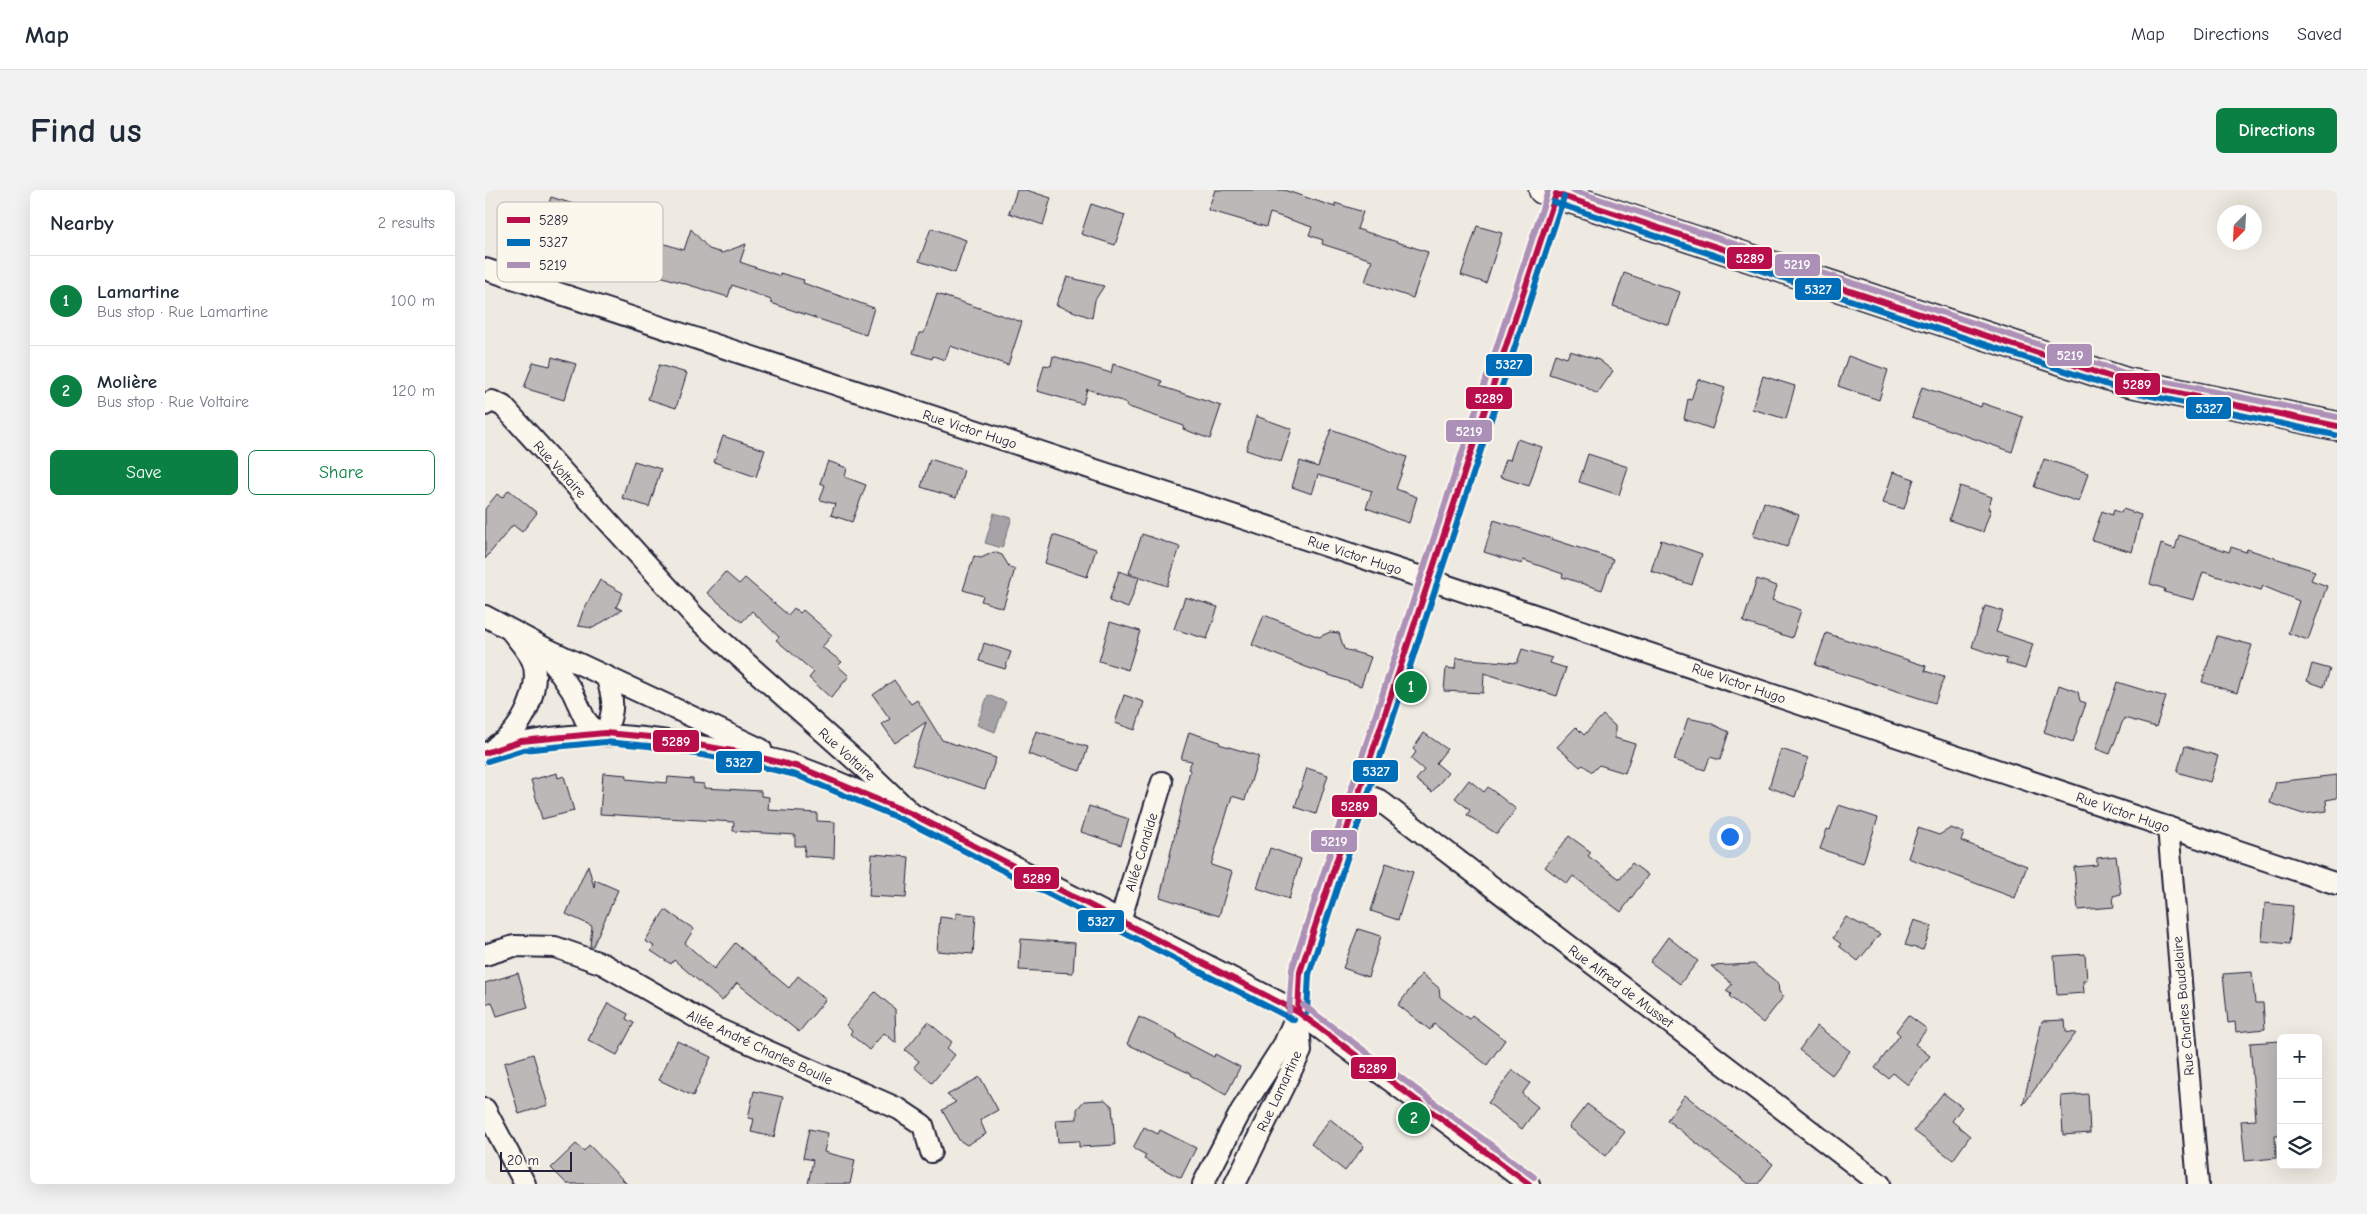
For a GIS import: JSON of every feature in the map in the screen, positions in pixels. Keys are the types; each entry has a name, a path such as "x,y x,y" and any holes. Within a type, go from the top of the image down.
{"main road":[{"path":"1550,192 2126,382 2337,426"}],"street":[{"name":"Rue Lamartine","path":"1235,1184 1301,1051 1298,1012 1300,972 1431,580 1550,192"},
{"name":"Rue Victor Hugo","path":"485,269 497,273"},
{"name":"Rue Victor Hugo","path":"525,282 1431,580 2337,884"},
{"name":"Rue Voltaire","path":"485,405 491,401 503,406 696,618 913,814 1298,1012 1529,1184"},
{"path":"485,616 541,646 799,767 913,814"},
{"path":"485,752 501,743 513,733 526,712 534,684 532,661 509,628"},
{"path":"541,646 572,691 585,719 601,734"},
{"path":"601,734 613,713 612,692 606,676"},
{"path":"485,752 521,742 601,734 660,739 733,751 799,767"},
{"name":"Allée Candide","path":"1120,921 1162,782"},
{"name":"Rue Alfred de Musset","path":"1359,792 1379,800 1880,1184"},
{"name":"Rue Charles Baudelaire","path":"2168,827 2198,1184"},
{"name":"Allée André Charles Boulle","path":"485,955 514,946 555,947 603,964 711,1026 899,1109 923,1126 931,1152"},
{"path":"1203,1184 1253,1094 1284,1044 1298,1012"},
{"path":"1253,1094 1274,1105"},
{"path":"485,1109 525,1184"}],"shaded area":[{"path":"994,513 1012,518 1002,548 985,543"},
{"path":"988,695 1006,702 995,732 977,725"}],"building":[{"path":"1017,190 1026,190 1051,198 1043,225 1009,213"},
{"path":"1215,190 1284,190 1335,207 1335,203 1363,212 1357,229 1428,252 1413,298 1365,282 1372,260 1322,244 1323,240 1309,235 1312,227 1270,213 1266,227 1208,210"},
{"path":"551,197 567,202 549,202"},
{"path":"1091,204 1125,215 1115,245 1081,234"},
{"path":"1477,226 1502,233 1486,283 1461,275"},
{"path":"931,228 966,240 955,273 919,261"},
{"path":"691,229 709,249 722,253 746,244 740,262 780,276 780,273 804,280 803,283 874,308 866,335 771,303 771,300 732,285 728,297 663,277 663,243 684,250"},
{"path":"1624,273 1680,292 1669,325 1613,306"},
{"path":"1067,277 1104,286 1095,300 1092,318 1056,305"},
{"path":"937,294 1022,322 1008,365 950,346 945,360 933,356 932,359 913,353 919,333 924,333"},
{"path":"1570,351 1599,360 1613,371 1597,394 1582,385 1549,374 1555,354 1567,358"},
{"path":"1053,356 1111,373 1113,364 1162,381 1160,386 1221,406 1210,439 1183,429 1184,426 1126,406 1127,403 1087,389 1083,404 1037,391 1044,365 1051,366"},
{"path":"1848,356 1888,370 1879,400 1838,386"},
{"path":"552,357 576,364 564,400 524,388 533,362 550,366"},
{"path":"659,365 687,373 676,408 648,399"},
{"path":"1763,376 1795,386 1786,419 1752,409"},
{"path":"1698,379 1725,388 1712,429 1684,419 1688,399 1691,400"},
{"path":"1922,387 1981,407 1982,403 2023,417 2012,452 1912,417"},
{"path":"1256,416 1292,429 1281,462 1246,450"},
{"path":"1331,429 1407,457 1396,489 1417,497 1409,523 1366,508 1372,491 1318,475 1312,494 1292,487 1300,461 1318,467"},
{"path":"723,436 765,450 756,477 714,462"},
{"path":"1517,439 1542,447 1529,486 1500,477 1506,459 1510,460"},
{"path":"1588,454 1628,467 1619,495 1579,482"},
{"path":"930,459 964,470 956,498 921,487"},
{"path":"2044,459 2088,473 2079,502 2034,487"},
{"path":"634,461 661,469 649,507 622,498"},
{"path":"828,461 847,468 845,477 866,485 852,522 831,515 835,504 820,500 825,485 820,483"},
{"path":"1893,472 1914,479 1904,509 1883,503"},
{"path":"1960,486 1992,497 1988,509 1991,509 1983,532 1949,520"},
{"path":"509,490 537,513 522,532 513,525 485,559 485,509 497,494 502,498"},
{"path":"1764,502 1799,515 1787,547 1753,536"},
{"path":"2123,509 2141,515 2132,552 2092,540 2102,511 2112,515 2114,510 2121,513"},
{"path":"1494,520 1613,559 1602,590 1562,577 1563,574 1523,560 1522,564 1484,552"},
{"path":"1142,534 1180,547 1167,586 1129,573"},
{"path":"1053,535 1096,549 1087,577 1045,563"},
{"path":"2179,535 2229,552 2231,547 2246,552 2247,549 2315,571 2311,580 2327,586 2308,640 2288,633 2299,601 2263,586 2261,590 2203,572 2194,600 2164,592 2165,589 2150,584 2161,544 2175,549"},
{"path":"1661,540 1702,554 1692,585 1651,571"},
{"path":"994,552 1002,555 1010,568 1015,569 1003,608 981,601 983,596 963,590 974,556 981,558"},
{"path":"1119,571 1139,578 1128,608 1109,601"},
{"path":"725,572 739,584 745,578 788,615 794,608 800,613 803,610 832,635 822,647 842,662 838,666 849,676 831,698 809,678 814,672 776,640 779,637 752,611 742,622 707,593"},
{"path":"1757,579 1777,586 1772,600 1801,610 1792,638 1743,622"},
{"path":"600,580 623,593 616,607 622,610 593,628 578,626 583,611"},
{"path":"1185,597 1218,607 1207,639 1174,629"},
{"path":"1985,606 2003,611 1996,632 2033,644 2025,669 2006,663 2007,659 1972,647"},
{"path":"1264,615 1319,637 1330,632 1339,633 1344,649 1371,657 1361,686 1306,667 1252,645"},
{"path":"1110,622 1140,631 1128,670 1099,661"},
{"path":"1826,633 1926,666 1925,671 1944,677 1935,703 1815,665"},
{"path":"2217,636 2252,645 2237,693 2202,682"},
{"path":"984,643 1011,652 1005,669 979,661"},
{"path":"1522,649 1552,658 1550,663 1566,668 1557,696 1484,673 1483,693 1444,691 1446,668 1455,669 1456,658 1517,663"},
{"path":"2312,664 2330,669 2324,687 2307,681"},
{"path":"894,680 911,704 917,700 942,740 996,758 985,789 912,765 926,722 895,743 882,724 890,719 873,695"},
{"path":"2117,682 2166,697 2156,727 2124,718 2110,754 2096,749"},
{"path":"2059,685 2078,692 2080,701 2086,703 2073,742 2044,732"},
{"path":"1124,695 1144,702 1135,730 1115,723"},
{"path":"1603,715 1615,726 1615,738 1635,744 1625,773 1599,765 1592,772 1583,765 1580,767 1557,747 1576,727 1584,735"},
{"path":"1688,718 1710,723 1729,732 1720,760 1710,757 1705,770 1674,760"},
{"path":"1036,731 1088,747 1080,771 1028,754"},
{"path":"1189,732 1220,742 1219,744 1259,756 1245,800 1232,796 1211,865 1232,872 1219,916 1160,897 1190,770 1188,769 1192,761 1181,759"},
{"path":"1424,733 1447,749 1436,763 1448,773 1432,792 1416,780 1424,770 1411,759 1416,752 1413,749"},
{"path":"2185,746 2218,756 2210,782 2177,772"},
{"path":"1781,749 1808,758 1795,797 1769,787"},
{"path":"1307,768 1328,775 1316,814 1295,807"},
{"path":"557,773 558,778 564,776 574,811 542,819 531,780"},
{"path":"603,773 627,775 626,779 667,783 668,777 693,779 693,783 704,784 704,788 761,791 761,796 769,797 768,810 817,813 817,821 835,822 834,858 804,856 805,846 795,846 795,835 733,831 734,822 600,814"},
{"path":"2337,775 2337,798 2326,800 2327,811 2303,814 2270,803 2276,782"},
{"path":"1469,780 1484,792 1488,787 1516,809 1497,834 1467,815 1470,810 1455,798"},
{"path":"1839,805 1878,818 1863,863 1820,849 1827,829 1830,830"},
{"path":"1089,806 1129,819 1121,845 1081,832"},
{"path":"1918,828 1939,835 1951,828 1964,833 1961,841 2027,866 2015,898 1908,858"},
{"path":"1569,836 1591,852 1588,856 1620,879 1632,863 1648,875 1621,912 1573,876 1567,884 1545,867"},
{"path":"1270,848 1301,859 1289,899 1257,888"},
{"path":"872,854 909,857 906,898 869,896"},
{"path":"2116,856 2121,894 2113,896 2114,907 2078,910 2074,867 2097,865 2097,858"},
{"path":"1386,863 1413,872 1398,920 1371,911"},
{"path":"588,865 594,887 595,880 618,890 593,946 590,946 592,926 566,914"},
{"path":"2265,903 2293,906 2289,944 2262,941"},
{"path":"665,910 694,929 685,943 714,969 735,943 789,988 798,976 826,999 799,1032 737,983 722,1001 674,960 671,964 651,951 654,946 645,941"},
{"path":"956,913 976,915 973,954 937,951 940,917 956,919"},
{"path":"1846,917 1880,934 1858,961 1839,946 1841,944 1833,938"},
{"path":"1914,920 1932,926 1923,950 1905,945"},
{"path":"1358,929 1381,936 1368,977 1343,968"},
{"path":"1668,937 1698,961 1680,984 1650,962"},
{"path":"1021,939 1075,943 1073,973 1019,970"},
{"path":"2085,954 2087,981 2083,981 2084,993 2057,995 2054,956"},
{"path":"1754,964 1778,983 1779,992 1784,996 1763,1023 1729,996 1731,994 1726,991 1732,984 1711,966"},
{"path":"2252,972 2255,1003 2263,1003 2265,1029 2236,1032 2235,1022 2228,1023 2223,974"},
{"path":"518,973 528,1007 497,1016 492,1002 485,1004 485,983"},
{"path":"1422,974 1439,988 1440,997 1469,1019 1472,1015 1505,1040 1487,1065 1434,1024 1430,1030 1398,1005"},
{"path":"875,992 895,1009 896,1043 884,1033 869,1050 850,1034 852,1031 846,1025"},
{"path":"608,1003 628,1014 626,1019 634,1023 617,1055 588,1040"},
{"path":"1908,1015 1927,1029 1915,1044 1930,1056 1908,1085 1893,1073 1888,1078 1875,1068 1900,1035 1896,1031"},
{"path":"1139,1017 1177,1035 1176,1037 1214,1057 1215,1054 1240,1067 1226,1095 1191,1074 1127,1044"},
{"path":"2065,1020 2066,1032 2076,1033 2023,1105 2042,1021"},
{"path":"928,1022 952,1042 947,1048 955,1055 932,1083 914,1067 919,1061 905,1050"},
{"path":"1817,1026 1850,1051 1832,1075 1799,1050"},
{"path":"677,1041 711,1057 693,1096 659,1080"},
{"path":"2277,1041 2277,1136 2275,1136 2276,1158 2245,1161 2241,1121 2256,1120 2250,1043"},
{"path":"533,1054 548,1105 519,1114 504,1063"},
{"path":"1513,1070 1530,1083 1522,1094 1538,1107 1522,1129 1488,1103"},
{"path":"980,1077 998,1110 980,1120 986,1134 967,1145 959,1140 942,1110 956,1102 947,1095"},
{"path":"754,1091 783,1097 774,1137 751,1132 754,1119 748,1118"},
{"path":"1943,1093 1962,1107 1952,1121 1970,1136 1953,1160 1914,1131"},
{"path":"2088,1094 2090,1133 2063,1135 2061,1096"},
{"path":"1685,1095 1773,1164 1758,1184 1749,1184 1667,1120"},
{"path":"1105,1100 1112,1106 1115,1145 1079,1147 1079,1141 1058,1142 1056,1120 1077,1119 1077,1109 1084,1101"},
{"path":"1587,1104 1625,1132 1606,1156 1569,1127"},
{"path":"1330,1119 1364,1146 1345,1171 1311,1144"},
{"path":"1144,1127 1158,1134 1160,1130 1196,1148 1181,1178 1144,1159 1146,1155 1133,1148"},
{"path":"809,1129 828,1133 824,1152 855,1160 850,1184 808,1184 813,1160 803,1158"},
{"path":"576,1144 584,1151 589,1145 627,1184 567,1184 551,1168"}],"transit line":[{"name":"5219","path":"1572,190 2128,374 2337,417"},
{"name":"5219","path":"1289,1012 1292,969 1548,191"},
{"name":"5289","path":"1556,194 2126,382 2337,426"},
{"name":"5289","path":"1298,1012 1300,972 1556,194"},
{"name":"5327","path":"1307,1012 1309,974 1564,197"},
{"name":"5327","path":"1553,202 2123,390 2335,435"},
{"name":"5289","path":"485,753 521,741 605,733 650,737 733,751 799,767 912,814 1298,1012 1529,1184"},
{"name":"5327","path":"488,761 523,750 605,742 649,746 731,760 796,775 908,822 1294,1020"},
{"name":"5219","path":"1303,1005 1534,1177"}],"place":[{"name":"Lamartine","path":"1411,687"},
{"name":"Molière","path":"1414,1118"}]}
